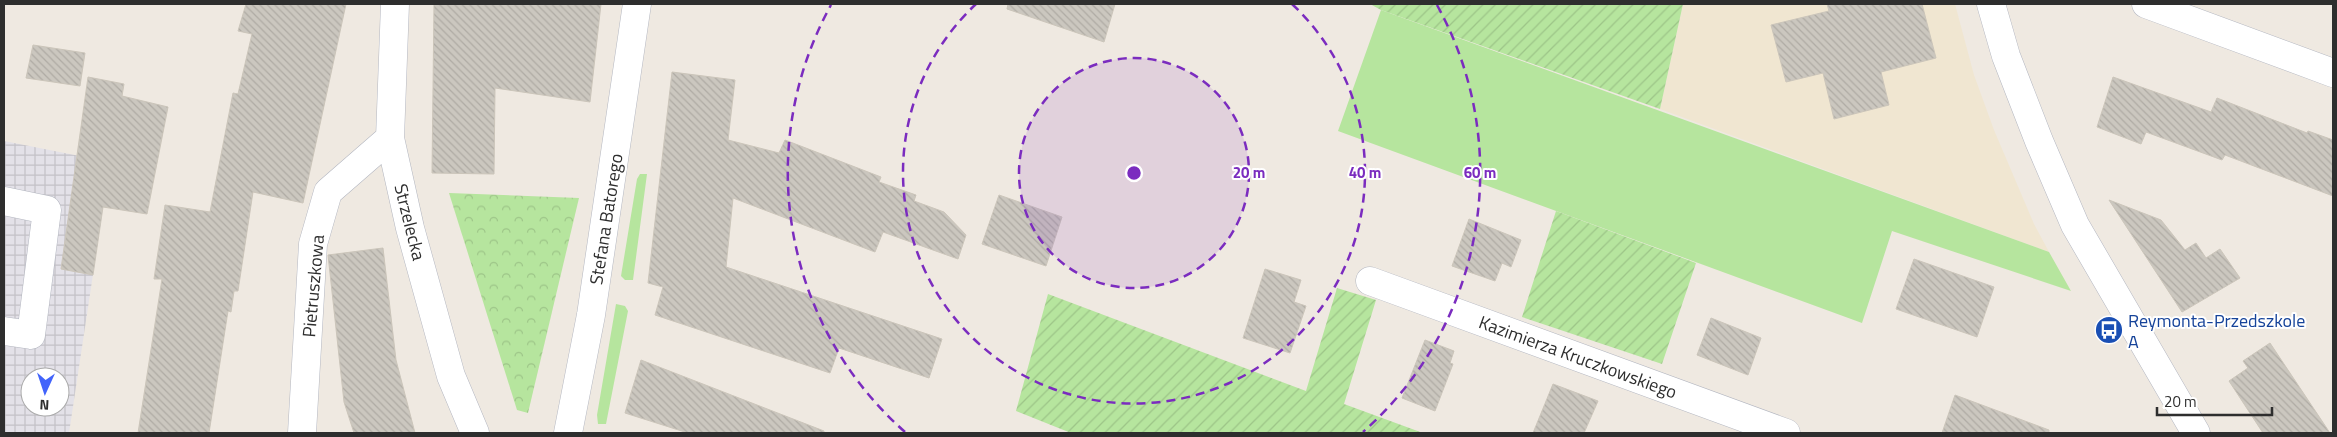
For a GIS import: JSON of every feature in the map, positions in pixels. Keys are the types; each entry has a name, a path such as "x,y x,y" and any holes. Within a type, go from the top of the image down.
{"street":[{"name":"Strzelecka","path":"394,4 390,138 410,228 451,376 475,433"},
{"name":"Stefana Batorego","path":"568,433 591,315 637,4"},
{"path":"1991,4 2006,56 2075,225 2196,433"},
{"path":"2146,4 2333,73"},
{"name":"Pietruszkowa","path":"302,433 313,244 328,192 390,138"},
{"path":"4,201 47,210 31,335 4,331"},
{"name":"Kazimierza Kruczkowskiego","path":"1370,281 1786,433"}],"shaded area":[{"path":"1683,4 1955,4 1974,75 1994,130 2034,224 2049,252 1660,109"},
{"path":"4,141 110,162 69,433 4,433"}],"green space":[{"path":"1370,4 1683,4 1660,109 1381,10"},
{"path":"1381,10 2049,252 2071,291 1892,231 1862,323 1338,131"},
{"path":"640,174 647,174 633,280 625,280 621,276 637,179"},
{"path":"449,193 579,198 528,413 517,410"},
{"path":"1556,211 1696,263 1662,364 1522,317"},
{"path":"1337,288 1376,300 1344,404 1423,433 1071,433 1016,411 1048,294 1306,391"},
{"path":"616,304 625,306 628,311 606,424 598,424 597,415"}],"building":[{"path":"246,4 346,4 303,203 253,192 238,291 234,291 231,312 228,311 209,433 138,433 162,279 154,279 165,205 210,212 233,93 238,94 252,34 238,31"},
{"path":"434,4 601,4 590,102 495,88 494,174 432,173"},
{"path":"1008,4 1115,4 1104,42 1007,9"},
{"path":"1827,4 1922,4 1936,58 1881,72 1889,105 1834,119 1823,73 1786,82 1771,25 1829,11"},
{"path":"33,45 85,53 80,86 26,78"},
{"path":"672,72 735,80 728,140 779,153 785,140 881,177 879,182 916,195 914,201 944,212 966,235 958,259 883,232 875,252 733,198 726,267 942,339 929,378 839,348 830,373 655,315 663,287 648,283"},
{"path":"88,77 124,84 122,96 168,107 147,214 103,207 93,275 61,269"},
{"path":"2113,77 2211,112 2217,98 2307,133 2308,131 2333,140 2333,196 2225,155 2222,160 2146,132 2141,144 2097,127"},
{"path":"999,195 1062,217 1046,266 982,244"},
{"path":"2109,200 2161,220 2185,250 2196,243 2206,258 2220,249 2240,278 2182,312"},
{"path":"1469,219 1521,240 1511,267 1502,263 1495,281 1452,266"},
{"path":"383,248 396,360 415,433 354,433 344,402 328,255"},
{"path":"1914,259 1994,287 1977,337 1896,309"},
{"path":"1265,269 1301,280 1294,302 1306,306 1290,353 1243,338"},
{"path":"1711,318 1761,338 1748,375 1697,355"},
{"path":"1425,340 1454,351 1450,363 1453,364 1435,411 1402,398"},
{"path":"2270,343 2330,433 2263,433 2229,381 2248,368 2243,361"},
{"path":"641,360 824,431 824,433 688,433 625,413"},
{"path":"1553,384 1598,401 1584,433 1533,433"},
{"path":"1955,395 2049,430 2049,433 1942,433"}],"place":[{"name":"Reymonta-Przedszkole A","path":"2109,330"}]}
